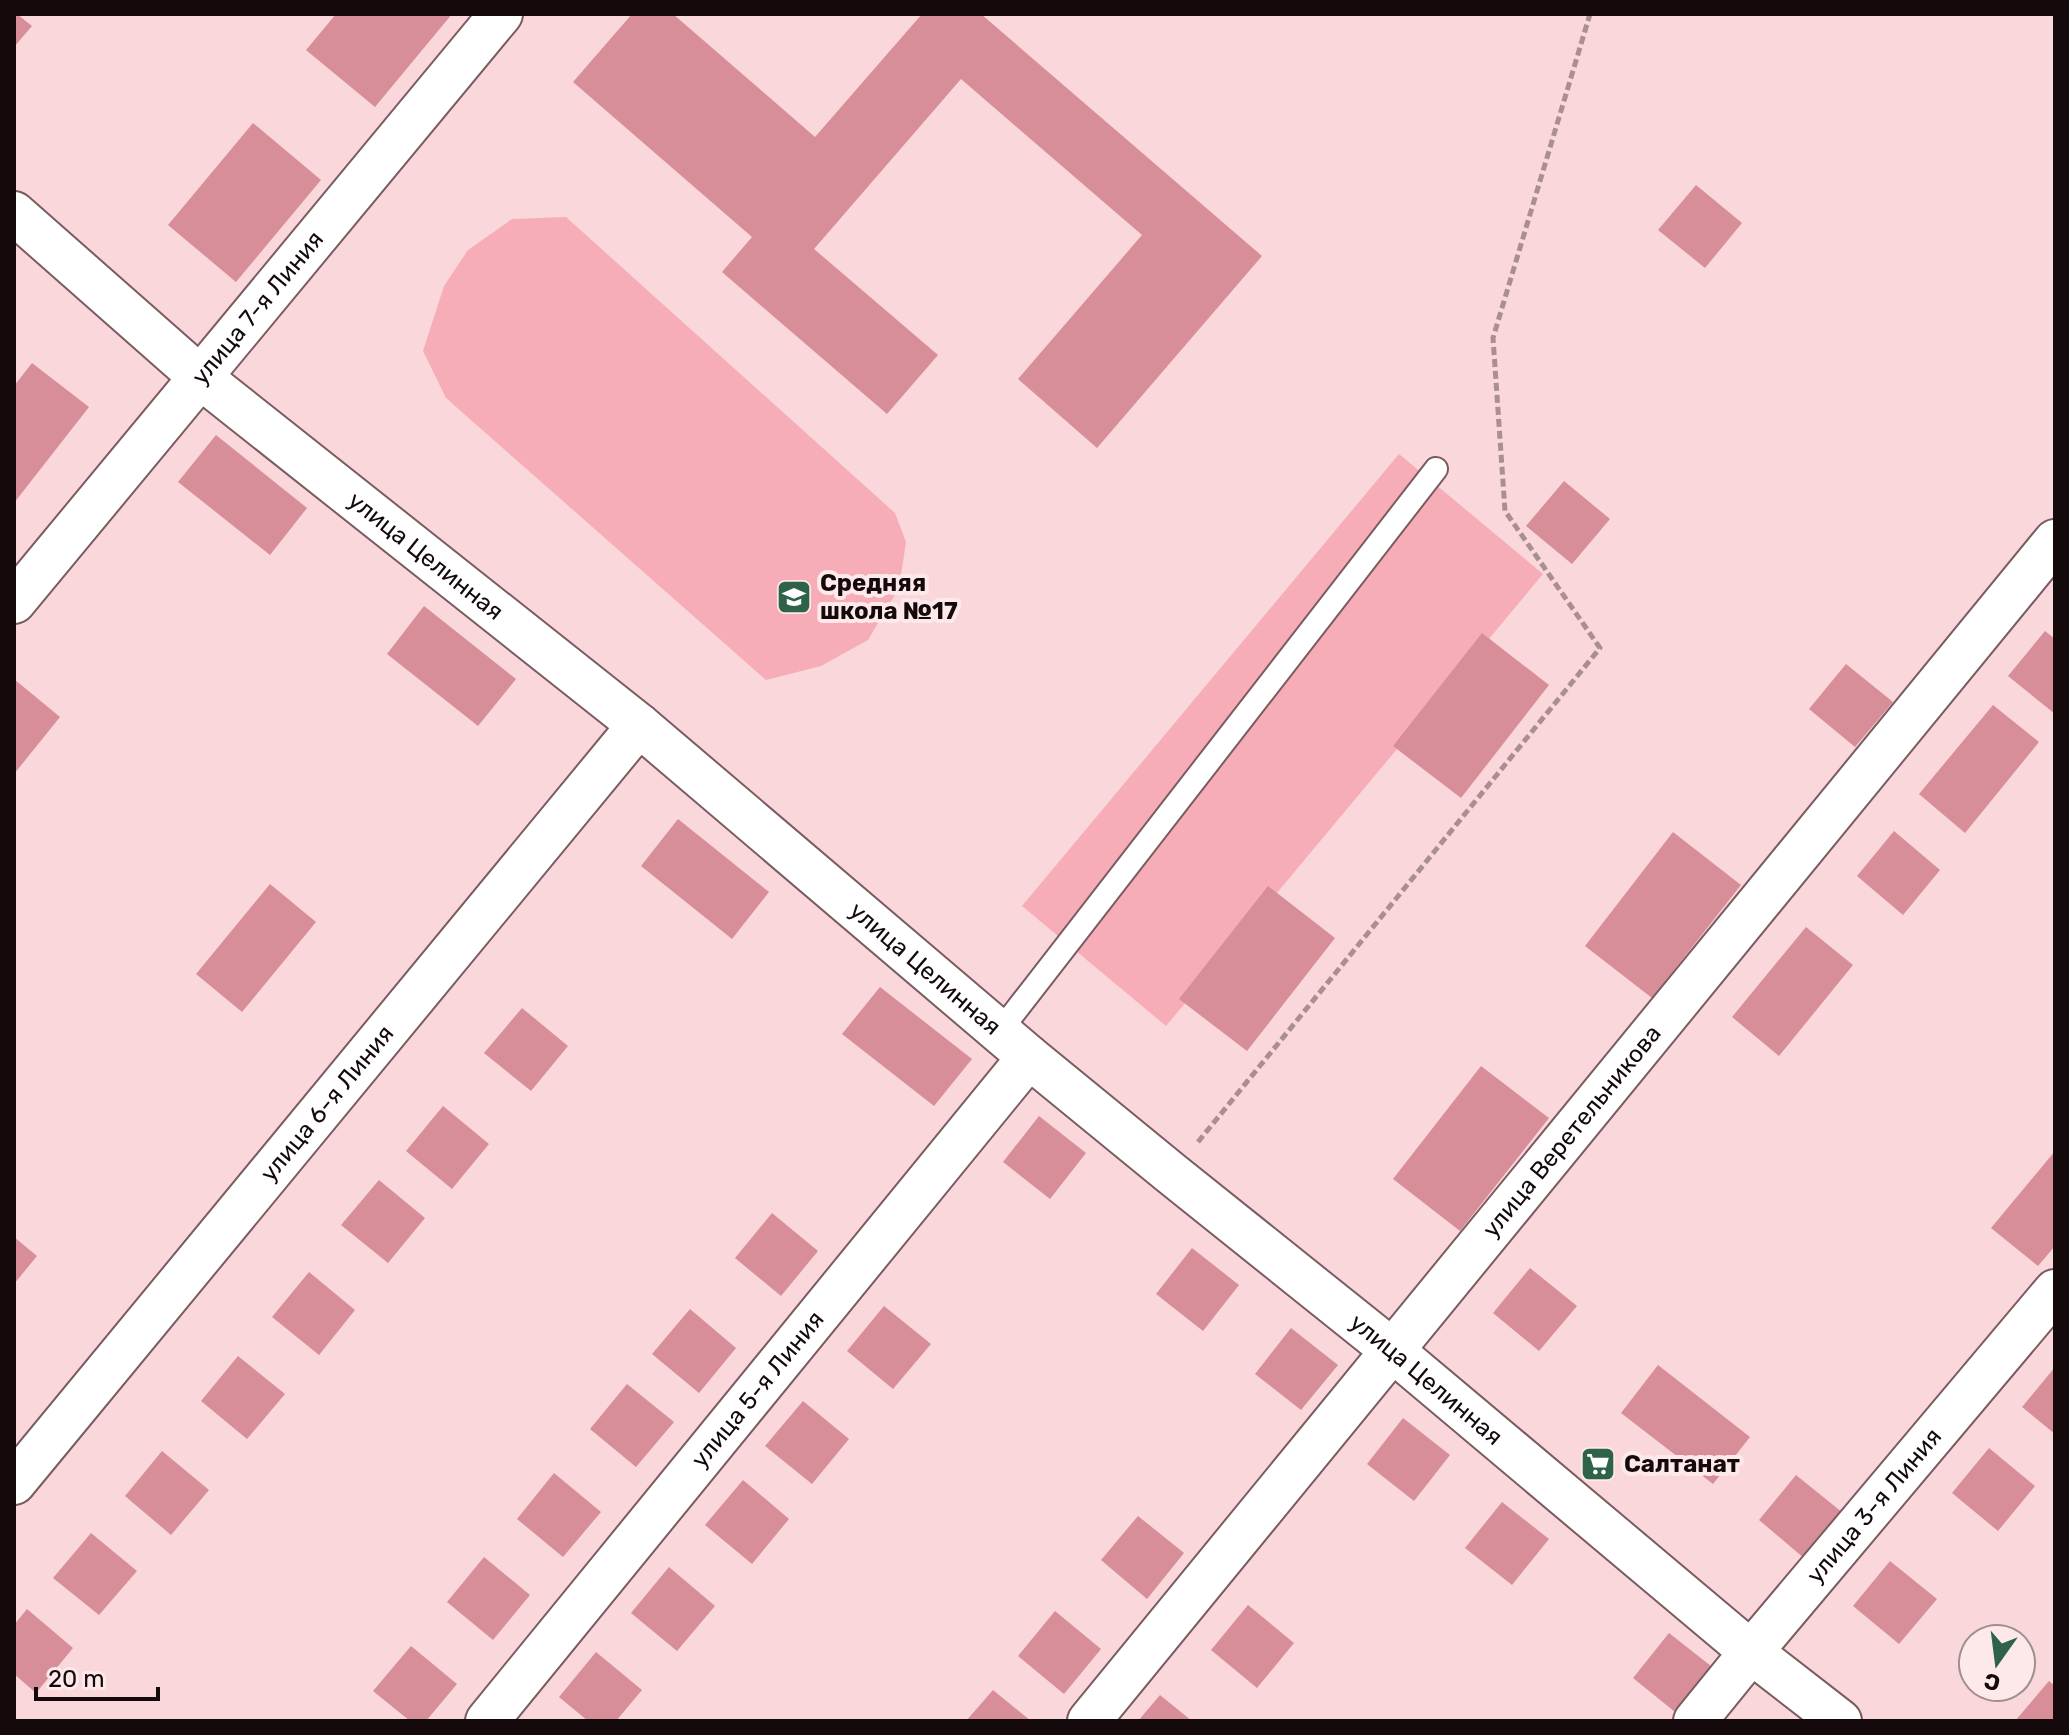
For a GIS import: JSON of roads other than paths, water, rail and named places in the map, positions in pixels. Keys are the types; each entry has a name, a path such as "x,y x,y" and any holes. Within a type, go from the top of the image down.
{"street":[{"name":"улица 7-я Линия","path":"14,602 501,14"},
{"name":"улица Целинная","path":"14,213 200,377 639,725 1014,1044 1393,1351 1751,1652 1840,1721"},
{"name":"улица Веретельникова","path":"1089,1721 2055,541"},
{"name":"улица 6-я Линия","path":"14,1483 639,725"},
{"name":"улица 5-я Линия","path":"487,1721 1014,1044"},
{"name":"улица 3-я Линия","path":"1695,1721 2055,1291"}],"lane":[{"path":"1014,1044 1436,469"}],"place":[{"name":"Средняя школа №17","path":"794,597"},
{"name":"Салтанат","path":"1598,1464"}]}
